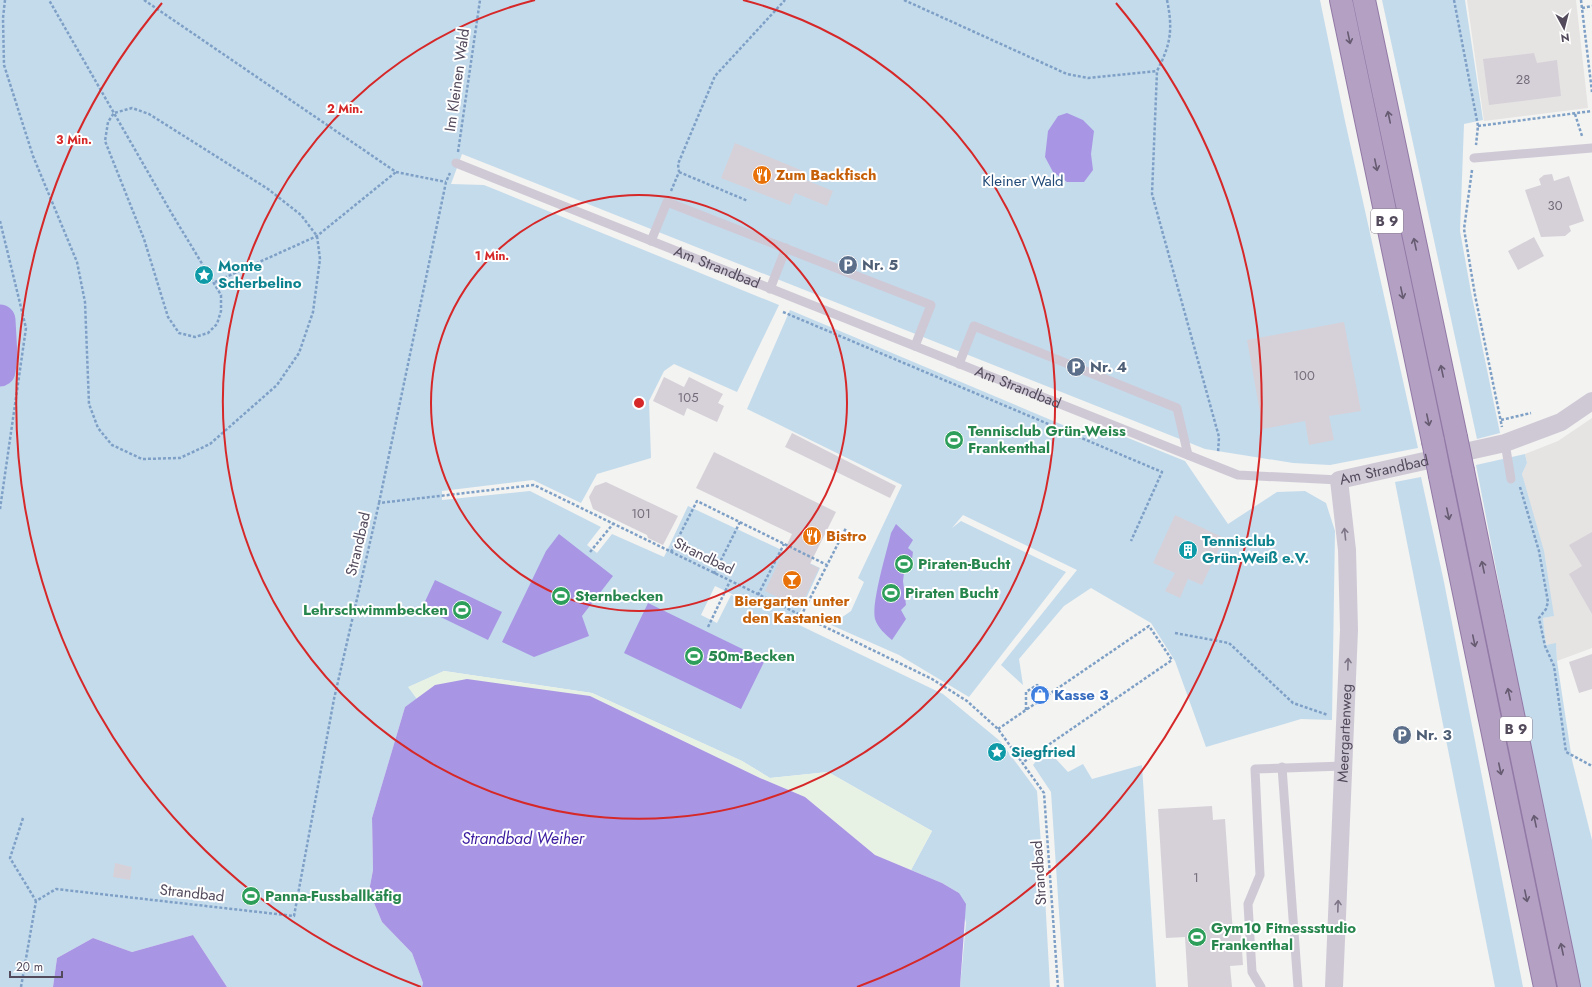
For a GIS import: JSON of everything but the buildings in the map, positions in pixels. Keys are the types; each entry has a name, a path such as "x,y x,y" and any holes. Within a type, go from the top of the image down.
{"highway":[{"name":"B 9","path":"1341,0 1545,987"},
{"name":"B 9","path":"1364,0 1570,987"}],"street":[{"name":"Am Strandbad","path":"1339,480 1505,443 1561,422 1592,401"},
{"name":"Meergartenweg","path":"1334,987 1346,717 1349,608 1347,550 1339,480"}],"lane":[{"path":"1474,158 1590,144"},
{"name":"Am Strandbad","path":"456,163 1238,475 1339,480"},
{"path":"651,241 666,202 931,305 915,346"},
{"path":"770,288 786,248"},
{"path":"959,364 974,326 982,329 1177,408 1188,455"},
{"path":"1505,443 1511,479"},
{"path":"1261,987 1252,972 1248,904 1260,875 1255,769 1344,766"},
{"path":"1282,767 1298,987"}],"path":[{"path":"6,0 3,18 4,65 33,156 77,262 85,302 89,404 98,428 112,445 142,459 180,458 210,444 277,385 299,353 313,312 320,259 317,236 301,215 268,189 149,114 132,108 114,113 108,122 105,140 144,239 168,317 179,333 195,337 208,333 217,324 221,311 221,295 215,282 172,214 114,113 49,0"},
{"path":"144,0 396,172 446,182"},
{"path":"666,202 679,172 678,164 715,76 785,0"},
{"path":"904,0 1068,74 1088,78 1157,71"},
{"path":"1168,0 1172,24 1165,56 1157,71 1152,194 1219,437 1217,467"},
{"path":"1454,0 1478,126 1464,230 1475,295 1501,420"},
{"path":"1581,0 1592,92"},
{"name":"Im Kleinen Wald","path":"379,503 446,182 456,163 479,1"},
{"path":"1582,8 1592,6"},
{"path":"1478,126 1592,111"},
{"path":"1574,114 1583,137 1590,144"},
{"path":"215,282 317,236 396,172"},
{"path":"679,172 748,201"},
{"path":"0,221 26,328 0,509"},
{"path":"783,312 1162,472 1131,541"},
{"path":"1511,479 1520,487 1539,551 1548,602 1539,618 1545,646 1554,666 1566,752 1592,766"},
{"name":"Strandbad","path":"36,901 56,889 294,916 334,699 379,503 534,486 932,679 967,701 998,729 1044,793 1058,987"},
{"path":"671,552 697,501 827,565"},
{"path":"714,574 740,522"},
{"path":"590,552 613,524"},
{"path":"801,616 846,528"},
{"path":"758,595 784,544"},
{"path":"708,626 730,581"},
{"path":"998,729 1149,626 1172,660 1022,763"},
{"path":"1175,633 1229,643 1293,703 1332,716 1346,717"},
{"path":"1026,710 1026,692 1031,688 1037,685 1048,694"},
{"path":"21,987 36,901 10,858 23,818"}],"shaded area":[{"path":"1467,0 1576,0 1588,108 1484,121"},
{"path":"1592,418 1592,648 1557,661 1556,644 1546,645 1543,618 1553,616 1522,474 1527,463 1525,454 1558,441"}],"green space":[{"name":"Kleiner Wald","path":"0,0 1320,0 1345,121 1418,448 1330,465 1293,463 1205,449 462,154 451,184 484,185 779,305 737,392 674,364 664,371 649,401 651,458 597,474 581,503 533,480 442,491 442,500 530,491 601,527 587,545 597,553 612,534 664,557 688,506 820,568 795,623 943,694 1000,741 1037,791 1050,987 960,987 966,923 959,893 942,883 911,870 932,831 828,772 770,778 742,761 592,693 444,671 409,687 417,699 405,707 372,818 373,870 369,891 382,922 412,953 423,983 422,987 227,987 193,935 132,952 93,938 57,958 53,987 0,987","holes":["715,586 764,609 731,595 717,623 701,615"]},
{"path":"1382,0 1465,0 1483,120 1464,124 1460,231 1500,433 1477,439"},
{"path":"790,310 1096,439 1101,427 1185,461 1228,524 1277,492 1305,491 1326,503 1335,531 1332,720 1301,719 1206,747 1175,661 1151,623 1091,588 1064,606 1019,659 1023,685 1001,665 1077,570 963,515 952,528 961,521 1066,572 969,697 899,655 831,625 851,611 864,582 858,578 902,485 747,409"},
{"path":"1525,454 1527,463 1522,474 1544,551 1554,616 1543,618 1546,645 1556,643 1557,661 1572,760 1592,840 1592,987 1580,987 1535,771 1476,465"},
{"path":"1421,477 1444,582 1523,987 1495,987 1395,482"},
{"path":"1055,758 1068,772 1083,764 1092,779 1142,765 1156,987 1064,987 1051,792 1033,765 1037,760"}],"sand":[{"path":"444,671 592,693 742,761 770,778 828,772 932,831 911,870 875,855 805,797 760,778 590,696 435,685 417,699 408,687"}],"water":[{"path":"1067,113 1083,120 1094,131 1091,154 1093,170 1084,182 1067,182 1053,172 1045,157 1048,131 1058,116"},
{"name":"Piraten Bucht","path":"896,524 913,540 908,548 913,552 911,566 905,565 903,581 906,605 901,610 906,619 892,640 878,625 875,619 874,611 883,564 891,533"},
{"name":"Sternbecken","path":"559,534 613,576 582,616 589,636 534,657 502,642 546,551"},
{"name":"Lehrschwimmbecken","path":"435,580 502,612 488,640 422,608"},
{"name":"50m-Becken","path":"648,603 765,660 741,709 624,653"},
{"name":"Strandbad Weiher","path":"467,679 590,696 760,778 805,797 875,855 942,883 959,893 966,904 960,987 422,987 423,983 412,953 382,922 369,891 373,870 372,818 405,707 435,685"},
{"path":"193,935 227,987 53,987 57,958 93,938 132,952"}],"waterway":[{"path":"0,320 2,356 0,371"}],"place":[{"name":"Zum Backfisch","path":"762,175"},
{"name":"Nr. 5","path":"848,265"},
{"name":"Monte Scherbelino","path":"204,275"},
{"name":"Nr. 4","path":"1076,367"},
{"name":"Tennisclub Grün-Weiss Frankenthal","path":"954,440"},
{"name":"Bistro","path":"812,536"},
{"name":"Tennisclub Grün-Weiß e.V.","path":"1188,550"},
{"name":"Piraten-Bucht","path":"904,564"},
{"name":"Biergarten unter den Kastanien","path":"792,580"},
{"name":"Piraten Bucht","path":"891,593"},
{"name":"Sternbecken","path":"561,596"},
{"name":"Lehrschwimmbecken","path":"462,610"},
{"name":"50m-Becken","path":"694,656"},
{"name":"Kasse 3","path":"1040,695"},
{"name":"Nr. 3","path":"1402,735"},
{"name":"Siegfried","path":"997,752"},
{"name":"Panna-Fussballkäfig","path":"251,896"},
{"name":"Gym10 Fitnessstudio Frankenthal","path":"1197,937"}]}
